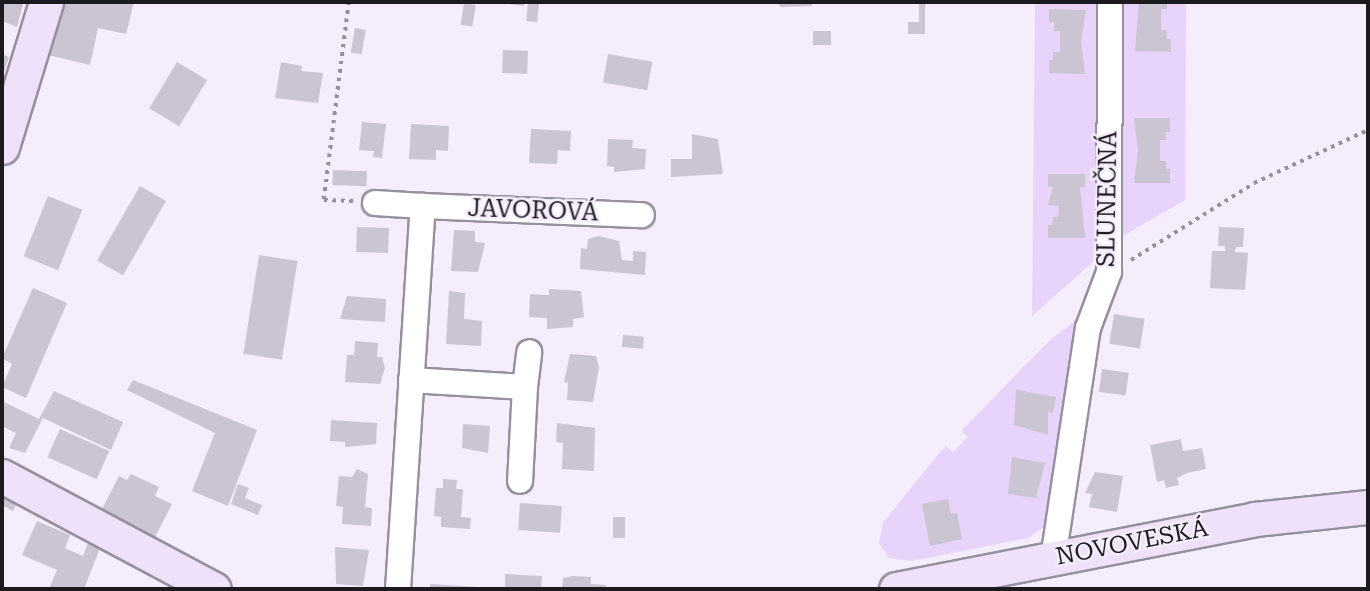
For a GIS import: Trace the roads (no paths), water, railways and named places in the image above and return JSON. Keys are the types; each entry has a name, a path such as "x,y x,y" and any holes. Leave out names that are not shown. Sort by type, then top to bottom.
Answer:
{"street":[{"path":"2,147 46,2"},
{"name":"SLUNEČNÁ","path":"1053,559 1088,328 1109,272 1110,2"},
{"name":"JAVOROVÁ","path":"375,203 642,215"},
{"path":"398,589 423,206"},
{"path":"520,481 529,352"},
{"path":"411,380 525,387"},
{"path":"2,476 214,589"},
{"name":"NOVOVESKÁ","path":"896,589 1255,519 1368,507"}]}
